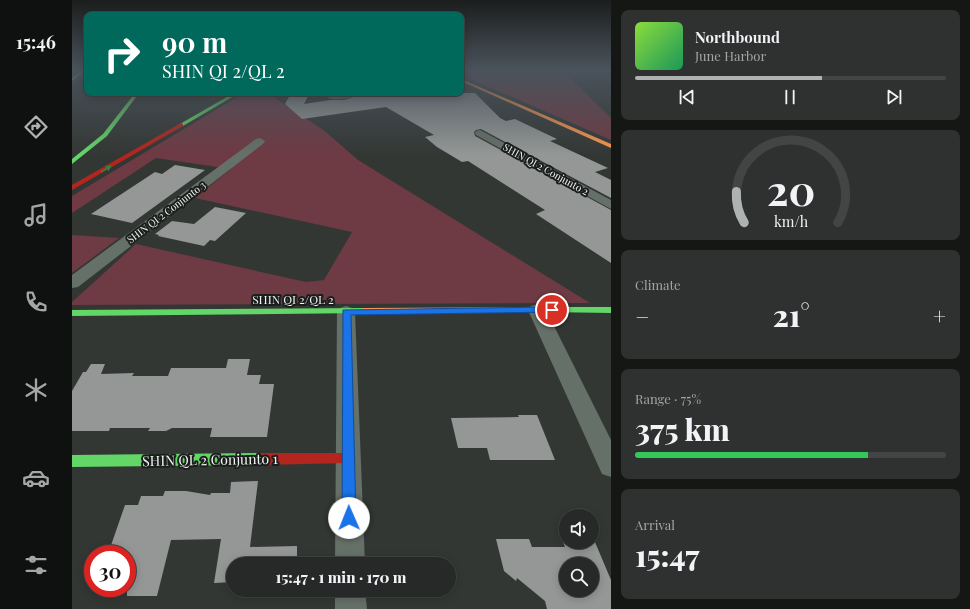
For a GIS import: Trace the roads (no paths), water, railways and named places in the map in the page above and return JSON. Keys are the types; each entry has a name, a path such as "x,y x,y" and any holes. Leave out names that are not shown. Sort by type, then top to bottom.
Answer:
{"main road":[{"path":"72,162 105,135 134,97"},
{"path":"72,188 229,97"},
{"path":"501,97 611,146"},
{"name":"SHIN QI 2/QL 2","path":"72,313 611,310"},
{"name":"SHIN QL 2 Conjunto 1","path":"72,461 348,458"}],"street":[{"name":"SHIN QI 2 Conjunto 2","path":"480,133 611,204"},
{"name":"SHIN QI 2 Conjunto 3","path":"72,282 260,141"},
{"path":"538,310 611,466"},
{"path":"346,312 350,557"},
{"path":"350,597 351,609"}]}
